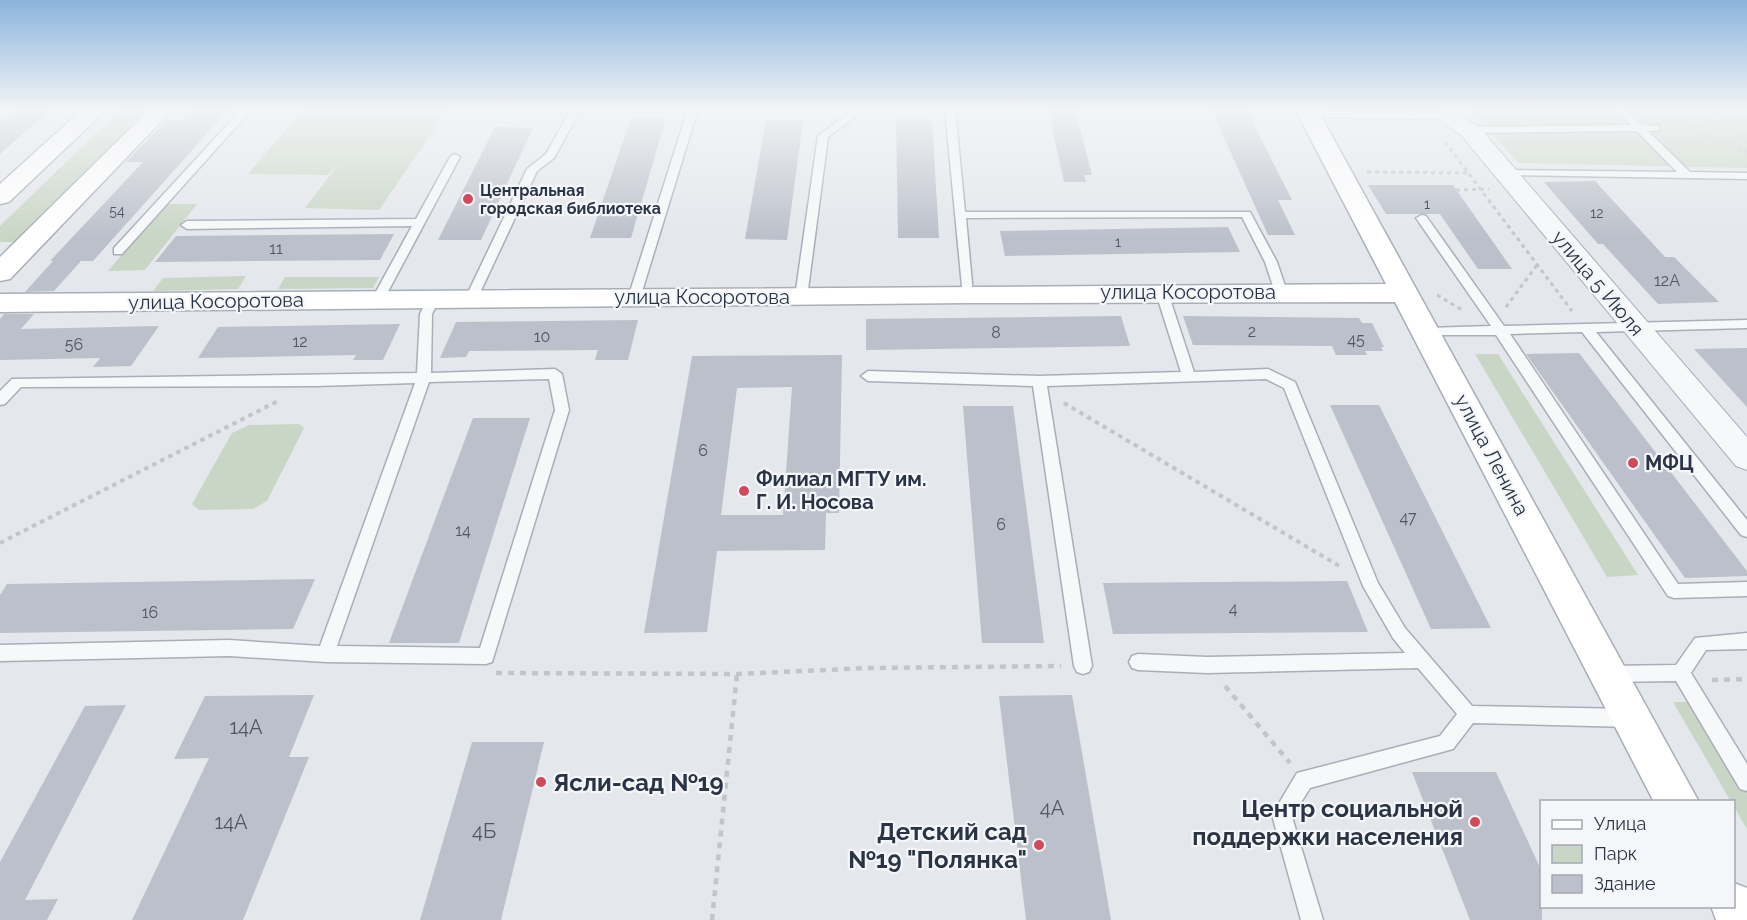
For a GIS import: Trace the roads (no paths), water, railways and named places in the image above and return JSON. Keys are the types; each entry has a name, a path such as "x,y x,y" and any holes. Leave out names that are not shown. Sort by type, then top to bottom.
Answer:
{"street":[{"path":"0,197 49,152"},
{"path":"0,273 120,152"},
{"name":"улица Ленина","path":"1329,152 1676,800"},
{"name":"улица 5 Июля","path":"1489,152 1634,327 1747,458"},
{"name":"улица Косоротова","path":"0,303 967,294 1404,293"}],"lane":[{"path":"118,251 207,152"},
{"path":"471,299 532,169 552,152"},
{"path":"634,298 680,152"},
{"path":"801,297 821,152"},
{"path":"955,152 967,294"},
{"path":"1664,152 1687,175"},
{"path":"378,299 455,157"},
{"path":"1505,171 1747,176"},
{"path":"962,215 1246,214 1271,262 1281,292"},
{"path":"1422,218 1498,326 1674,591 1747,589"},
{"path":"187,225 419,222"},
{"path":"1162,293 1189,376"},
{"path":"326,654 424,377 426,314 434,299"},
{"path":"1426,332 1498,326 1634,327 1747,324"},
{"path":"1582,325 1747,531"},
{"path":"0,400 17,382 316,381 555,375 562,410 486,656 326,654 229,648 0,653"},
{"path":"868,376 1040,385 1189,376 1268,375 1290,385 1371,586 1399,633 1468,714 1631,718"},
{"path":"1040,385 1083,666"},
{"path":"1681,673 1701,643 1747,641"},
{"path":"1138,662 1207,665 1423,660"},
{"path":"1608,674 1681,673"},
{"path":"1681,673 1747,782"},
{"path":"1312,920 1282,815 1304,780 1446,743 1468,714"}],"place":[{"name":"Центральная городская библиотека","path":"468,199"},
{"name":"МФЦ","path":"1633,463"},
{"name":"Филиал МГТУ им. Г. И. Носова","path":"744,491"},
{"name":"Ясли-сад №19","path":"541,782"},
{"name":"Центр социальной поддержки населения","path":"1475,822"},
{"name":"Детский сад №19 \"Полянка\"","path":"1039,845"}]}
